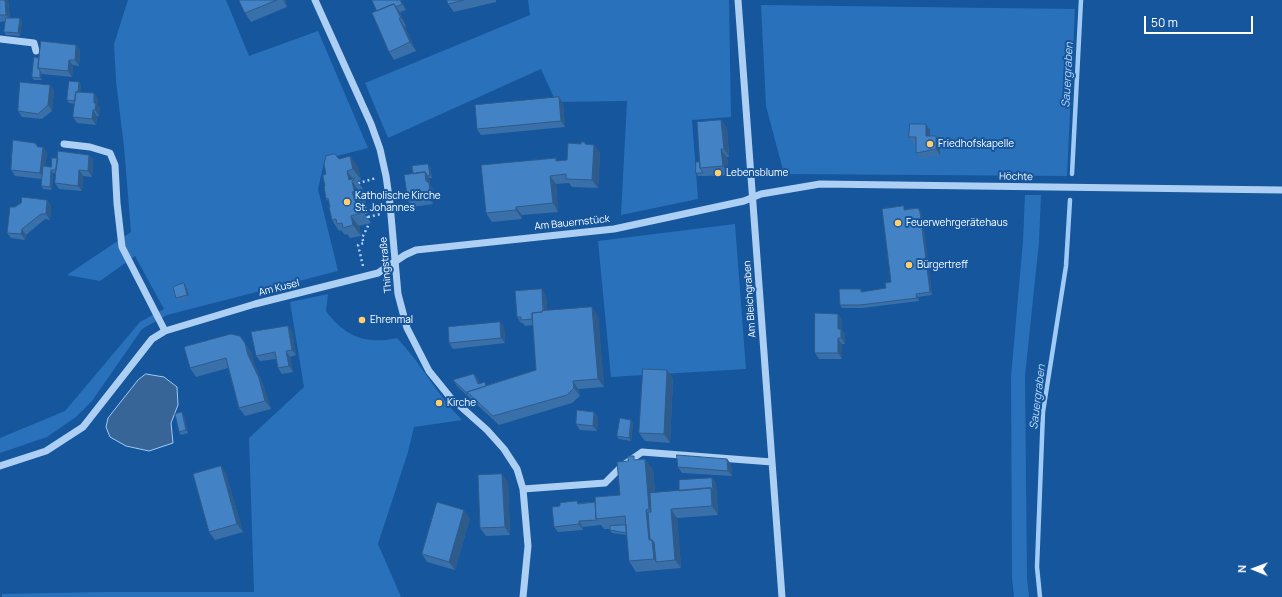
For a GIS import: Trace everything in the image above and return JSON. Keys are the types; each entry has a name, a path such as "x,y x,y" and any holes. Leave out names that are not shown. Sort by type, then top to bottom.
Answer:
{"street":[{"name":"Thingstraße","path":"316,0 371,124 380,149 386,176 394,239 398,294 407,328 429,371 450,397 487,430 504,449 517,469 524,488 528,546 523,597"},
{"name":"Am Bleichgraben","path":"738,0 782,597"},
{"path":"0,39 34,43 36,51"},
{"path":"64,144 90,147 110,153 115,165 117,203 122,247 165,331"},
{"name":"Höchte","path":"752,198 761,194 820,184 1282,190"},
{"name":"Am Bauernstück","path":"395,262 416,250 614,229 752,198"},
{"name":"Am Kusel","path":"0,466 46,451 83,427 152,338 165,331 254,304 365,277 378,273 395,262"},
{"path":"524,488 605,483 622,466 642,452 772,462"}],"path":[{"path":"365,277 358,245 364,243 362,238 369,224 359,183 386,176"}],"shaded area":[{"path":"128,0 226,0 249,56 318,31 368,148 325,159 318,189 338,271 167,315 142,329 92,401 76,417 47,437 0,453 0,438 65,411 140,322 164,309 135,256 100,281 67,275 131,232 124,147 116,81 114,44"},
{"path":"528,0 729,0 731,117 692,120 698,199 621,215 627,101 556,102 541,69 388,138 365,83 530,15"},
{"path":"761,5 1075,9 1067,176 784,174 766,106"},
{"path":"1025,195 1041,195 1039,242 1025,376 1027,578 1029,597 1014,597 1012,578 1011,377 1023,241"},
{"path":"735,224 746,369 611,377 598,241"},
{"path":"328,294 326,311 340,327 366,339 386,340 397,338 462,420 414,427 408,452 378,544 401,597 2,597 2,594 254,592 249,438 304,387 290,302"},
{"path":"146,374 164,377 177,387 178,405 171,423 173,443 149,451 126,446 110,437 106,427 108,418 138,380"}],"building":[{"path":"0,0 5,0 6,15 0,15"},
{"path":"239,0 277,0 245,13"},
{"path":"372,0 400,0 402,4 396,7 394,4 377,11"},
{"path":"447,0 464,0 448,4"},
{"path":"394,4 410,42 389,52 372,13"},
{"path":"6,18 20,18 18,33 4,32"},
{"path":"41,41 76,45 75,60 69,60 68,71 38,68"},
{"path":"34,57 39,58 38,68 40,71 40,78 32,77"},
{"path":"69,81 79,82 75,101 67,100"},
{"path":"20,82 50,85 48,105 38,114 18,111"},
{"path":"76,92 94,93 94,103 96,103 95,110 93,110 92,119 73,117"},
{"path":"559,97 561,121 477,129 475,105"},
{"path":"721,120 724,149 721,149 723,166 700,168 697,122"},
{"name":"Friedhofskapelle","path":"910,124 926,124 926,136 936,136 936,149 916,153 916,137 909,137"},
{"path":"13,140 35,143 38,147 43,147 40,173 11,170"},
{"path":"581,142 594,145 592,180 566,179 566,174 550,176 553,203 516,207 516,210 486,213 481,165 556,158 556,161 567,160 568,143 581,144"},
{"path":"58,151 89,155 88,171 79,170 78,186 55,183"},
{"name":"Katholische Kirche St. Johannes","path":"335,154 339,159 350,156 353,169 347,171 349,180 355,178 352,181 354,190 358,191 352,192 359,211 363,212 351,216 353,225 343,228 342,223 337,224 336,219 332,220 328,198 326,199 323,177 323,175 326,174 324,164 326,156"},
{"path":"52,158 58,158 56,170 51,170 50,187 41,186 43,166 51,167"},
{"path":"696,162 700,162 700,168 703,173 696,173"},
{"path":"428,164 430,175 428,176 425,172 413,174 412,166"},
{"path":"425,172 426,181 429,183 429,198 408,201 404,175"},
{"path":"22,197 47,200 46,214 41,214 22,229 21,234 7,233 10,207 15,207 21,203"},
{"name":"Bürgertreff","path":"904,206 904,210 918,208 920,212 930,292 916,294 917,298 860,305 840,305 839,289 861,289 861,292 886,288 885,283 891,282 882,209"},
{"path":"184,283 187,295 176,298 173,287"},
{"path":"542,289 543,311 532,313 532,319 521,320 521,317 517,317 515,291"},
{"path":"592,307 598,379 573,381 574,388 567,395 493,416 467,392 536,370 532,313"},
{"path":"815,313 838,314 838,329 841,329 841,338 838,338 838,353 815,353"},
{"path":"500,322 501,338 449,343 448,327"},
{"path":"288,326 292,350 286,351 289,366 278,368 275,352 256,356 251,332"},
{"path":"231,334 240,336 245,343 248,355 259,378 265,401 239,408 226,358 190,368 184,347"},
{"path":"643,369 667,370 664,434 639,433"},
{"path":"474,374 478,384 485,382 486,386 467,392 468,394 453,380"},
{"path":"577,410 594,412 593,426 576,424"},
{"path":"182,412 186,430 179,432 175,414"},
{"path":"620,418 631,420 629,438 617,436"},
{"path":"677,455 727,459 728,471 678,467"},
{"path":"628,456 634,456 634,460 645,459 649,509 646,510 649,540 652,540 654,559 629,561 625,516 596,519 595,497 620,495 617,462 628,461"},
{"path":"221,466 237,524 209,532 193,474"},
{"path":"502,474 505,527 480,528 478,475"},
{"path":"712,478 713,491 711,488 679,491 679,480"},
{"path":"711,488 712,506 671,509 675,560 656,562 654,542 650,540 648,512 651,512 650,493"},
{"path":"577,501 578,504 595,502 597,520 579,521 579,524 554,527 552,507 560,506 560,503"},
{"path":"437,502 464,510 449,562 422,554"},
{"path":"626,525 626,533 610,530 610,526"}],"waterway":[{"name":"Sauergraben","path":"1072,174 1081,0"},
{"name":"Sauergraben","path":"1040,597 1037,567 1043,412 1066,266 1070,200"}],"place":[{"name":"Friedhofskapelle","path":"930,144"},
{"name":"Lebensblume","path":"718,173"},
{"name":"Katholische Kirche St. Johannes","path":"347,202"},
{"name":"Feuerwehrgerätehaus","path":"898,223"},
{"name":"Bürgertreff","path":"909,265"},
{"name":"Ehrenmal","path":"362,320"},
{"name":"Kirche","path":"439,403"}]}
